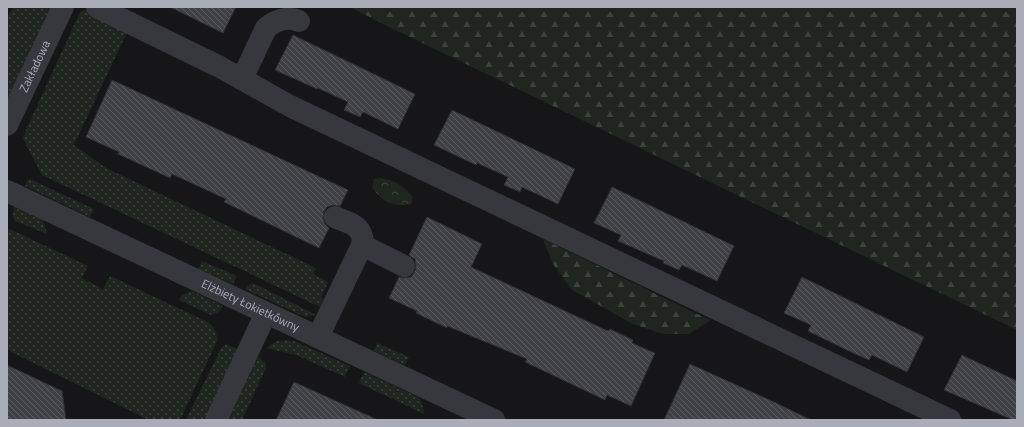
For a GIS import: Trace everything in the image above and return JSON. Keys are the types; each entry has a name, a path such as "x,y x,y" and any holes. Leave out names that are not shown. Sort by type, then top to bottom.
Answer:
{"street":[{"name":"Zakładowa","path":"7,125 63,7"},
{"path":"97,7 220,67 290,106 950,420"},
{"path":"242,79 266,28 271,24 289,18 299,21"},
{"name":"Elżbiety Łokietkówny","path":"7,191 494,420"},
{"path":"318,337 363,243 362,234 358,228 335,217"},
{"path":"362,245 404,266"},
{"path":"216,420 266,313"}],"green space":[{"path":"13,7 52,7 7,99 7,15 9,15"},
{"path":"350,7 1017,7 1017,330 383,24"},
{"path":"85,10 128,30 74,145 106,168 316,268 313,274 328,282 321,298 324,300 320,307 42,175 23,139 80,12"},
{"path":"381,178 395,182 406,190 413,197 411,204 394,204 379,196 372,187 374,179"},
{"path":"30,179 94,209 90,217 25,186 27,180"},
{"path":"14,206 43,219 47,234 15,221 13,215"},
{"path":"7,229 88,266 82,278 103,289 110,276 208,322 212,326 216,333 217,341 180,420 149,420 7,350"},
{"path":"543,239 711,320 689,334 663,334 633,324 572,290 553,264"},
{"path":"202,261 237,276 233,284 198,269"},
{"path":"253,283 316,315 305,317 245,289 248,285"},
{"path":"192,291 223,306 218,313 211,315 179,300 181,296"},
{"path":"277,341 294,341 350,366 345,377 296,355 266,348"},
{"path":"377,343 409,357 405,365 374,351"},
{"path":"226,344 238,349 204,420 186,420 221,348"},
{"path":"258,357 265,362 266,368 242,420 228,420"},
{"path":"364,372 420,398 424,414 359,383"}],"building":[{"path":"170,7 236,7 223,33"},
{"path":"293,35 415,94 398,129 363,112 360,117 344,110 348,102 275,70"},
{"path":"112,80 348,190 340,206 333,205 327,207 324,212 323,219 329,228 319,248 224,202 226,199 172,174 170,178 118,154 119,152 86,137"},
{"path":"452,110 575,169 558,204 522,187 520,192 504,185 508,177 477,163 476,165 434,145"},
{"path":"612,187 734,246 717,281 682,265 679,270 663,263 664,261 618,241 621,235 594,223"},
{"path":"427,217 482,244 471,267 608,331 610,329 633,340 632,343 655,353 631,406 607,395 605,400 525,362 527,359 447,326 447,328 416,313 417,311 389,298 399,277 411,277 415,271 415,259 409,255"},
{"path":"802,277 924,337 907,372 872,355 869,360 853,353 808,331 811,325 784,313"},
{"path":"962,355 1017,381 1017,420 1013,420 944,390"},
{"path":"690,364 774,402 811,420 664,420"},
{"path":"7,365 62,391 66,420 7,420"},
{"path":"294,382 378,420 276,420"}]}
